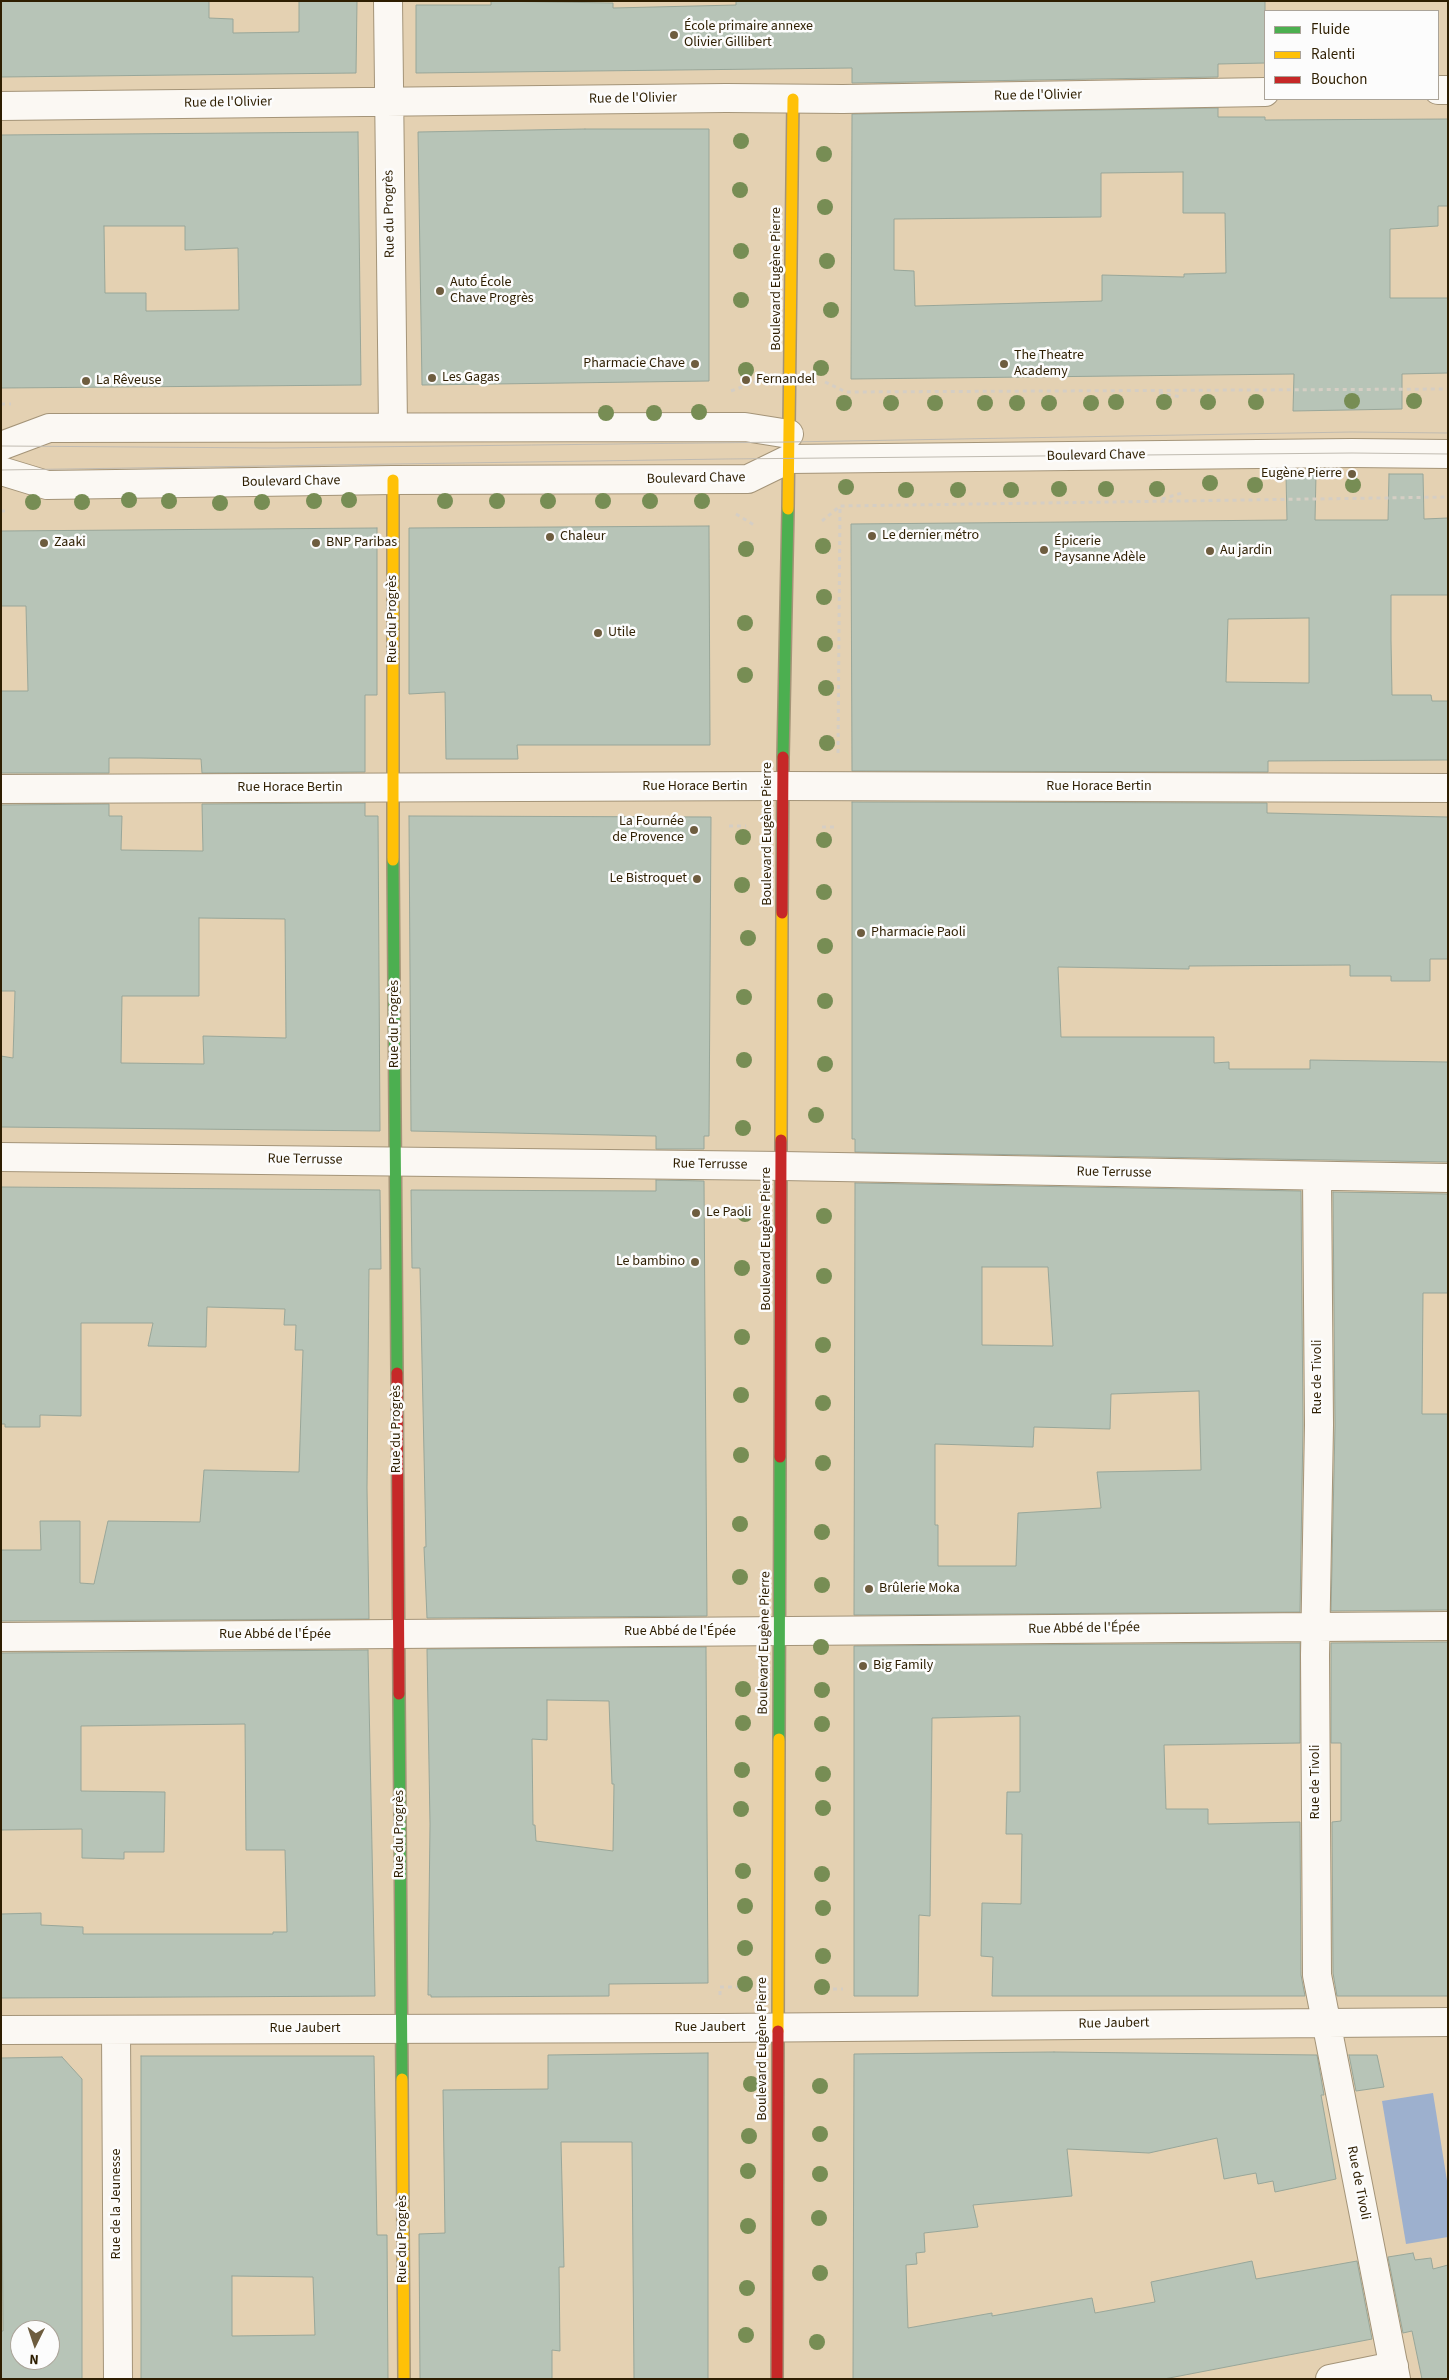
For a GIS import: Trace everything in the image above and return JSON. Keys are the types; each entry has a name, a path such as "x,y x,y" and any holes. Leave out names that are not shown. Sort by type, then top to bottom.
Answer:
{"street":[{"name":"Rue du Progrès","path":"388,1 392,427"},
{"name":"Rue de l'Olivier","path":"1,106 1264,92"},
{"name":"Boulevard Eugène Pierre","path":"778,2379 782,786 789,447 793,98"},
{"name":"Boulevard Chave","path":"1,446 49,428 745,427 789,447 1448,454"},
{"name":"Boulevard Chave","path":"1,471 47,485 392,480 748,479 789,447"},
{"name":"Rue du Progrès","path":"392,480 404,2379"},
{"name":"Rue Horace Bertin","path":"1,789 782,786 1448,788"},
{"name":"Rue Terrusse","path":"1,1157 782,1166 1448,1178"},
{"name":"Rue de Tivoli","path":"1317,1177 1319,1425 1316,1626 1317,1976 1395,2372"},
{"name":"Rue Abbé de l'Épée","path":"1,1637 1448,1626"},
{"name":"Rue Jaubert","path":"1,2030 779,2028 1448,2022"},
{"name":"Rue de la Jeunesse","path":"116,2030 118,2379"},
{"path":"1330,2379 1395,2372"}],"path":[{"path":"819,380 846,392 1448,390"},
{"path":"1150,391 1181,397"},
{"path":"1157,501 1182,493"},
{"path":"819,524 840,506 1448,498"},
{"path":"838,755 840,506"},
{"path":"729,826 746,826"},
{"path":"822,827 836,827"},
{"path":"817,1989 843,1989"}],"water":[{"path":"1433,2093 1448,2187 1448,2237 1406,2244 1382,2101"}],"building":[{"path":"1,1 209,1 209,18 233,19 233,33 299,32 299,1 357,1 356,73 1,77"},
{"path":"491,1 613,3 613,8 736,5 736,1 1265,1 1264,63 1218,64 1218,77 852,83 852,68 416,73 416,5 491,5"},
{"path":"1218,108 1218,117 1265,117 1265,120 1448,119 1448,206 1438,206 1438,226 1390,229 1390,298 1448,298 1448,373 1402,374 1402,409 1293,411 1294,374 851,379 852,114","holes":["1183,172 1183,213 1225,213 1226,273 1184,274 1184,277 1102,275 1102,301 915,306 914,271 894,270 894,219 1101,217 1101,173"]},
{"path":"709,129 709,381 422,385 418,132"},
{"path":"358,132 361,385 1,388 1,135","holes":["104,226 185,226 185,250 238,248 239,310 146,311 146,293 105,293"]},
{"path":"1389,474 1423,474 1424,519 1448,518 1448,595 1391,595 1391,640 1392,695 1431,695 1432,701 1448,701 1448,760 1268,761 1268,772 852,771 851,524 1287,520 1286,475 1316,475 1315,520 1388,520","holes":["1309,618 1309,683 1226,682 1228,619"]},
{"path":"709,526 710,745 517,745 518,759 446,759 445,692 409,694 409,528"},
{"path":"377,528 377,695 365,695 365,772 202,773 201,759 109,758 109,773 1,773 1,691 28,691 26,606 1,606 1,531"},
{"path":"852,802 1267,803 1267,813 1448,817 1448,959 1430,959 1430,981 1391,981 1391,976 1350,976 1350,965 1189,966 1189,969 1058,967 1061,1037 1214,1037 1214,1063 1229,1062 1229,1069 1310,1069 1310,1060 1448,1062 1448,1162 855,1152 855,1139 852,1139"},
{"path":"365,803 365,816 378,816 380,1131 1,1127 1,1056 13,1058 15,991 1,991 1,805 109,804 109,816 122,816 121,850 203,851 202,804","holes":["199,918 285,919 286,1038 203,1036 204,1064 121,1063 122,996 199,996"]},
{"path":"409,816 711,817 709,1136 704,1136 704,1149 656,1149 656,1136 411,1131"},
{"path":"656,1180 704,1181 707,1616 427,1618 424,1547 426,1547 420,1268 412,1268 411,1190 656,1191"},
{"path":"855,1183 1301,1191 1303,1425 1300,1612 854,1615","holes":["982,1267 1048,1267 1053,1346 982,1345","1199,1391 1201,1470 1097,1472 1101,1508 1018,1513 1016,1566 938,1566 938,1525 935,1525 935,1444 1033,1447 1034,1427 1110,1429 1111,1394"]},
{"path":"1,1187 380,1190 381,1269 369,1269 367,1488 369,1619 1,1621 1,1550 41,1550 40,1521 80,1521 80,1583 94,1584 108,1521 200,1522 204,1470 299,1472 303,1350 295,1350 296,1325 284,1325 285,1309 207,1307 206,1347 148,1346 153,1323 81,1323 81,1416 40,1415 40,1427 5,1427 5,1424 1,1424"},
{"path":"1333,1192 1448,1194 1448,1293 1423,1293 1422,1414 1448,1414 1448,1610 1331,1611 1335,1425"},
{"path":"1448,1642 1448,1996 1337,1996 1333,1973 1332,1822 1341,1821 1341,1743 1331,1743 1331,1643"},
{"path":"1300,1643 1300,1743 1164,1745 1166,1809 1208,1809 1208,1824 1300,1822 1301,1975 1305,1996 992,1996 993,1957 981,1956 982,1903 1021,1904 1022,1834 1006,1834 1007,1792 1020,1792 1020,1716 932,1718 930,1916 919,1915 918,1996 854,1996 854,1646"},
{"path":"706,1647 708,1983 609,1984 609,1996 431,1997 431,1995 428,1995 430,1824 427,1649","holes":["547,1700 609,1701 612,1784 614,1784 613,1851 536,1841 535,1825 533,1825 532,1739 547,1740"]},
{"path":"368,1650 375,1996 1,1998 1,1914 41,1913 41,1925 83,1927 83,1934 273,1934 273,1932 287,1932 285,1850 246,1850 245,1724 81,1726 81,1791 165,1792 164,1852 124,1852 124,1859 82,1858 82,1829 1,1830 1,1653"},
{"path":"1054,2052 1317,2055 1324,2095 1321,2095 1336,2179 1275,2192 1273,2181 1258,2184 1256,2173 1224,2179 1217,2138 1149,2153 1067,2149 1072,2196 973,2205 978,2227 924,2233 925,2252 916,2253 917,2264 906,2265 908,2328 992,2313 992,2316 1092,2298 1095,2313 1155,2302 1151,2282 1252,2261 1256,2279 1357,2261 1372,2339 1164,2379 853,2379 854,2054"},
{"path":"708,2053 708,2379 634,2379 632,2142 561,2142 564,2267 559,2267 560,2351 552,2350 552,2379 420,2379 419,2234 445,2233 443,2090 548,2089 548,2055"},
{"path":"1349,2055 1377,2055 1384,2087 1356,2091"},
{"path":"141,2056 374,2056 377,2235 387,2235 388,2379 141,2379","holes":["232,2276 313,2277 315,2335 232,2336"]},
{"path":"62,2057 82,2079 82,2379 1,2379 1,2331 3,2331 1,2058"},
{"path":"1413,2253 1415,2260 1431,2258 1433,2269 1448,2265 1448,2379 1422,2379 1412,2331 1403,2333 1388,2257"}],"tram line":[{"path":"1,446 274,448 789,442 1351,432 1448,433"},
{"path":"1,470 724,459 1352,453 1448,454"}],"traffic: fast":[{"path":"783,757 788,509"},
{"path":"393,860 397,1373"},
{"path":"779,1739 780,1457"},
{"path":"399,1694 402,2079"}],"traffic: slow":[{"path":"788,509 793,99"},
{"path":"393,480 393,860"},
{"path":"781,1140 782,913"},
{"path":"778,2031 779,1739"},
{"path":"402,2079 404,2379"}],"traffic: jam":[{"path":"782,913 783,757"},
{"path":"780,1457 781,1140"},
{"path":"397,1373 399,1694"},
{"path":"777,2379 778,2031"}],"place":[{"name":"École primaire annexe Olivier Gillibert","path":"674,35"},
{"name":"Auto École Chave Progrès","path":"440,291"},
{"name":"Pharmacie Chave","path":"695,364"},
{"name":"The Theatre Academy","path":"1004,364"},
{"name":"Les Gagas","path":"432,378"},
{"name":"Fernandel","path":"746,380"},
{"name":"La Rêveuse","path":"86,381"},
{"name":"Eugène Pierre","path":"1352,474"},
{"name":"Le dernier métro","path":"872,536"},
{"name":"Chaleur","path":"550,537"},
{"name":"Zaaki","path":"44,543"},
{"name":"BNP Paribas","path":"316,543"},
{"name":"Épicerie Paysanne Adèle","path":"1044,550"},
{"name":"Au jardin","path":"1210,551"},
{"name":"Utile","path":"598,633"},
{"name":"La Fournée de Provence","path":"694,830"},
{"name":"Le Bistroquet","path":"697,879"},
{"name":"Pharmacie Paoli","path":"861,933"},
{"name":"Le Paoli","path":"696,1213"},
{"name":"Le bambino","path":"695,1262"},
{"name":"Brûlerie Moka","path":"869,1589"},
{"name":"Big Family","path":"863,1666"}]}
